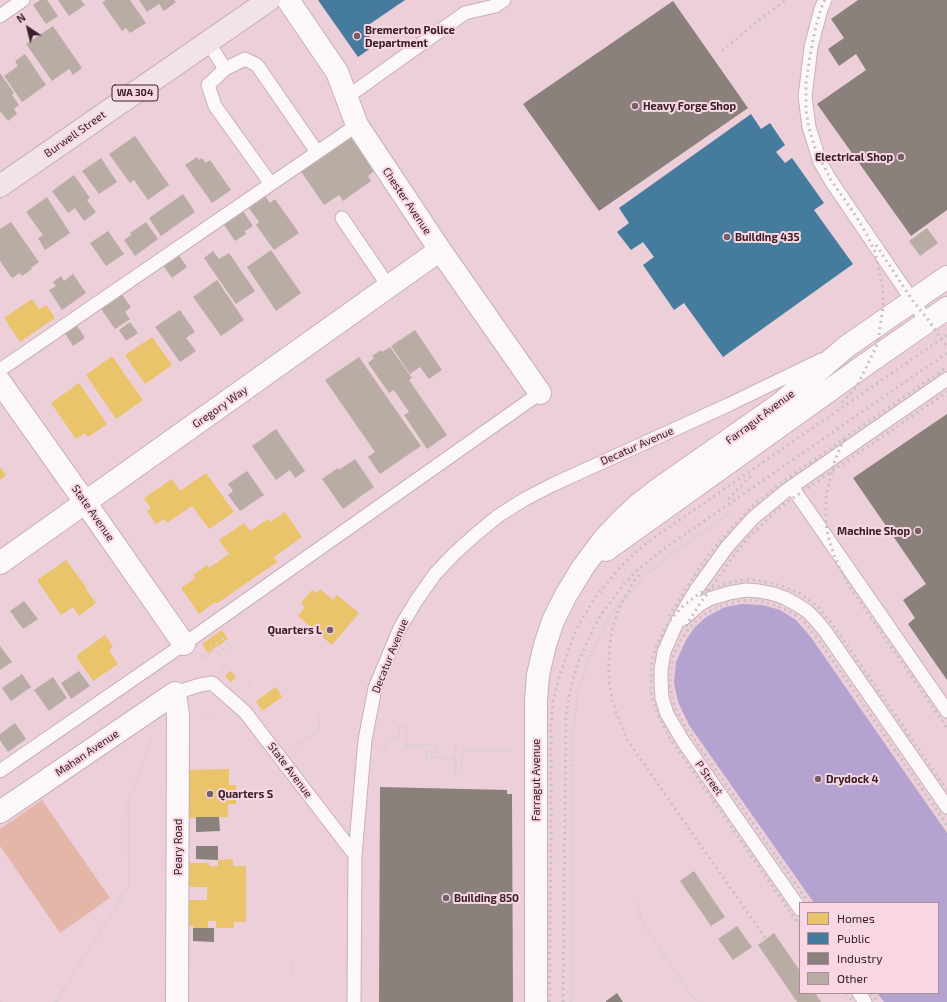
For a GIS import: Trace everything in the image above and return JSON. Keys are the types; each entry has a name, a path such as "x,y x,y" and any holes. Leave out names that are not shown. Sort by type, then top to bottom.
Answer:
{"highway":[{"name":"Burwell Street","path":"0,186 269,0"}],"street":[{"name":"Chester Avenue","path":"288,0 337,72 357,125 440,250 540,393"},
{"name":"Gregory Way","path":"0,563 440,250"},
{"name":"Farragut Avenue","path":"536,1002 536,701 538,675 545,645 553,620 566,595 582,567 604,539 638,505 780,404 846,347 947,277"},
{"name":"Farragut Avenue","path":"582,567 947,308"},
{"name":"State Avenue","path":"0,382 86,502 184,644"},
{"name":"Mahan Avenue","path":"0,812 174,693"},
{"name":"Peary Road","path":"174,693 178,715 177,1002"}],"lane":[{"path":"0,16 23,0"},
{"path":"347,97 464,13 495,6 504,0"},
{"path":"824,0 820,9 811,47 806,96 809,127 820,162 831,181 927,322"},
{"path":"208,42 225,69"},
{"path":"271,184 215,106 208,85 225,69 245,59 257,65 317,152"},
{"path":"0,370 357,125"},
{"path":"342,218 389,287"},
{"name":"Decatur Avenue","path":"354,1002 355,855 364,749 375,688 400,628 416,600 435,574 475,535 498,516 525,499 552,485 728,405 846,347"},
{"path":"671,635 693,595 727,547 753,518 792,487 947,379"},
{"path":"0,771 184,644 540,393"},
{"path":"792,487 947,711"},
{"path":"671,635 690,612 699,605 709,599 729,592 746,590 766,592 796,604 807,612 825,631 947,807"},
{"name":"P Street","path":"671,635 664,652 661,670 662,698 667,714 799,908"},
{"name":"State Avenue","path":"174,693 212,683 245,712 355,855"}],"path":[{"path":"571,1002 573,730 578,692 590,657 606,622 644,577 668,557 737,509"},
{"path":"248,681 254,688"},
{"path":"206,712 210,718"},
{"path":"296,746 318,732 318,714"},
{"path":"386,745 387,739 399,738 400,727 406,727 406,746 438,746 438,752 426,752 426,758 455,758"},
{"path":"56,1002 128,886 128,803 145,758 152,732"},
{"path":"456,746 455,774 462,774 461,756 464,751 513,750"},
{"path":"636,903 641,919 696,1002"},
{"path":"292,965 292,971"}],"shaded area":[{"name":"Drydock 4","path":"742,604 763,605 780,610 796,620 810,636 947,833 947,1002 884,1002 878,994 939,994 939,902 813,902 689,725 678,702 674,683 676,662 686,640 694,628 706,617 725,607"},
{"path":"42,800 110,898 60,933 0,846 0,829"}],"building: Homes":[{"path":"32,299 39,309 46,305 55,318 20,342 4,318"},
{"path":"152,337 172,365 145,384 125,355"},
{"path":"112,356 143,400 116,419 86,375"},
{"path":"79,383 107,424 88,437 85,433 76,439 51,403"},
{"path":"0,467 6,475 0,480"},
{"path":"206,473 234,512 209,529 192,506 167,523 164,519 156,524 147,511 151,508 144,498 172,479 180,491"},
{"path":"285,512 302,537 274,557 277,562 199,614 181,588 195,578 193,575 207,565 209,568 229,554 219,540 244,523 250,531 268,519 270,522"},
{"path":"66,560 96,603 79,616 73,607 61,615 37,580"},
{"name":"Quarters L","path":"320,589 333,600 337,595 359,613 332,645 298,616 305,607 301,603 312,590 316,593"},
{"path":"222,630 228,639 208,653 202,644"},
{"path":"105,635 113,647 109,650 118,664 93,681 76,656"},
{"path":"230,671 236,677 231,682 225,676"},
{"path":"276,687 282,697 262,711 256,701"},
{"name":"Quarters S","path":"229,769 229,785 236,785 236,804 228,804 228,817 185,818 184,770"},
{"path":"233,859 233,866 246,866 246,922 234,922 234,928 216,928 216,921 208,921 208,928 193,928 194,926 187,926 188,900 207,900 207,887 189,887 189,863 209,863 209,866 218,866 218,860"}],"building: Public":[{"name":"Bremerton Police Department","path":"318,0 405,0 364,28 375,45 358,57"},
{"name":"Building 435","path":"751,114 761,129 770,123 785,145 776,152 785,163 792,158 824,203 814,210 853,264 723,357 684,303 674,310 643,265 654,257 643,242 631,250 617,232 629,223 619,208"}],"building: Industry":[{"name":"Electrical Shop","path":"858,0 947,0 947,210 911,236 817,104 866,70 856,54 839,66 828,49 844,38 831,19"},
{"name":"Heavy Forge Shop","path":"673,1 748,108 599,211 523,104"},
{"name":"Machine Shop","path":"947,414 947,680 908,624 915,618 903,600 926,584 853,478"},
{"name":"Building 850","path":"380,787 507,790 507,794 512,794 513,1002 379,1002"},
{"path":"196,817 219,817 220,831 196,832"},
{"path":"196,846 218,846 218,860 196,859"},
{"path":"193,928 214,928 214,942 193,941"},
{"path":"617,993 623,1002 606,1002 606,1001"}],"building: Other":[{"path":"40,0 47,0 58,16 46,24 33,5"},
{"path":"58,0 81,0 85,5 69,16"},
{"path":"106,0 130,0 146,23 130,33 126,28 122,31 102,2"},
{"path":"139,0 174,0 176,2 164,11 159,4 147,12"},
{"path":"53,26 82,68 73,75 69,69 52,81 26,44"},
{"path":"25,54 46,85 22,102 4,76 18,66 15,61"},
{"path":"0,73 14,93 12,95 19,105 14,109 17,114 8,121 1,112 0,113"},
{"path":"352,133 377,169 368,176 371,181 343,201 339,195 324,205 300,170 315,160 316,162 327,155 325,152 332,148 333,150 345,142 343,140"},
{"path":"135,136 169,185 148,200 134,180 130,183 109,154"},
{"path":"197,157 199,160 202,158 206,163 210,160 231,190 212,203 185,165"},
{"path":"101,158 117,182 99,194 82,171"},
{"path":"74,175 90,198 87,200 96,212 84,221 75,208 68,213 52,191"},
{"path":"262,191 270,203 275,199 299,233 274,250 256,225 259,222 245,203"},
{"path":"183,194 195,212 161,236 149,218"},
{"path":"47,197 70,233 45,250 38,238 43,235 26,212"},
{"path":"241,208 253,226 245,231 246,234 235,241 223,223"},
{"path":"11,222 39,262 22,276 20,273 12,278 0,261 0,229"},
{"path":"146,222 158,239 135,256 124,240 131,235 130,233"},
{"path":"927,228 938,243 920,256 909,241"},
{"path":"108,231 124,254 106,266 90,243"},
{"path":"271,250 301,293 276,311 247,267"},
{"path":"213,251 219,259 229,253 255,291 236,304 204,258"},
{"path":"177,253 187,267 172,278 162,264"},
{"path":"73,274 86,293 62,310 49,290 56,286 53,282 61,276 64,281"},
{"path":"217,280 244,320 221,336 193,297"},
{"path":"120,292 131,307 125,312 130,319 115,329 99,306"},
{"path":"180,310 195,332 186,338 196,351 180,362 155,327"},
{"path":"130,322 138,333 126,341 119,330"},
{"path":"76,324 85,338 73,346 64,332"},
{"path":"415,330 442,370 429,379 420,367 410,374 391,346"},
{"path":"390,347 412,378 409,380 447,435 427,449 404,415 409,412 394,390 389,393 368,363 374,358 372,356 381,350 382,352"},
{"path":"359,357 421,446 380,474 368,457 375,452 325,380"},
{"path":"276,429 305,471 295,478 290,470 276,480 252,446"},
{"path":"355,459 374,487 343,509 322,479"},
{"path":"247,471 264,495 240,511 228,495 233,491 228,484"},
{"path":"24,601 38,619 23,629 10,611"},
{"path":"0,646 12,662 0,670"},
{"path":"79,671 90,686 71,699 61,683"},
{"path":"22,674 31,687 11,701 2,688"},
{"path":"53,677 67,698 49,711 34,690"},
{"path":"15,723 26,739 8,752 0,740 0,734"},
{"path":"694,871 725,917 711,926 680,881"},
{"path":"737,926 752,947 733,960 718,939"},
{"path":"774,933 799,970 799,994 816,994 821,1002 797,1002 758,945"}],"railway":[{"path":"722,51 760,19 786,0"},
{"path":"825,0 816,26 806,83 806,110 809,128 816,151 831,180 856,216 875,252 883,290 883,307 876,347 857,386 842,403"},
{"path":"876,245 913,301 947,347"},
{"path":"549,1002 551,726 553,702 560,674 574,635 583,617 595,598 621,566 652,539 947,335"},
{"path":"563,1002 566,715 572,682 578,663 602,613 636,571 661,551 947,353"},
{"path":"669,616 711,552 734,525 754,505 785,480 947,367"},
{"path":"686,626 699,605 746,540 783,505 947,392"},
{"path":"844,439 834,463 826,496 826,524 835,558 849,586 947,728"},
{"path":"728,499 752,475"},
{"path":"639,575 619,608 612,630 609,655 609,681 617,715 628,741 766,939"},
{"path":"799,925 669,737 657,712 652,698 652,661 656,647 664,630 671,619 683,606 700,593 711,588 744,580 756,580 779,585 799,593 818,607 833,625 947,790"},
{"path":"808,902 685,726 676,710 670,684 674,654 688,630 705,614 727,604 753,600 777,606 797,616 805,623 819,641 947,825"},
{"path":"848,994 853,1002"},
{"path":"872,994 878,1002"}],"place":[{"name":"Bremerton Police Department","path":"357,36"},
{"name":"Heavy Forge Shop","path":"635,106"},
{"name":"Electrical Shop","path":"901,157"},
{"name":"Building 435","path":"727,237"},
{"name":"Machine Shop","path":"918,531"},
{"name":"Quarters L","path":"330,630"},
{"name":"Drydock 4","path":"818,779"},
{"name":"Quarters S","path":"210,794"},
{"name":"Building 850","path":"446,898"}]}
